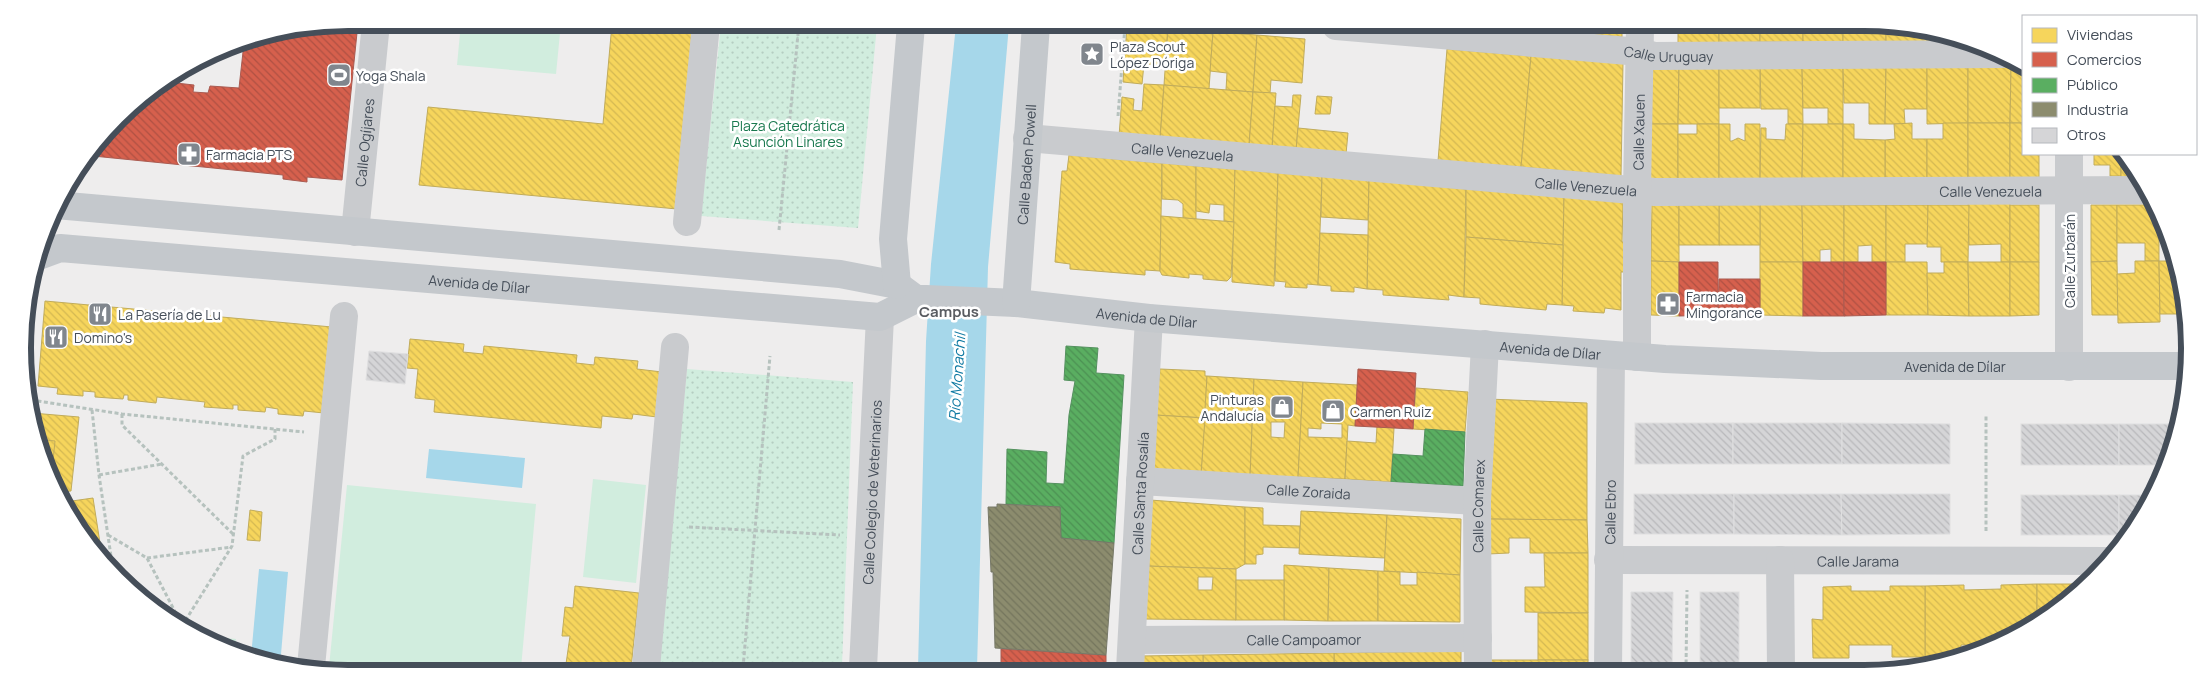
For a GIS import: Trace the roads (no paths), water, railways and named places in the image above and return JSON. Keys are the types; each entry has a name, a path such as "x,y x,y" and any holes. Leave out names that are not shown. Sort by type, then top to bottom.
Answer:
{"main road":[{"path":"880,317 913,294 893,240 910,31"},
{"name":"Calle Baden Powell","path":"1007,303 1027,138 1036,31"},
{"name":"Avenida de Dílar","path":"65,206 840,274 913,294 1149,318 1624,356 1821,366 2180,366"},
{"name":"Avenida de Dílar","path":"46,253 60,248 880,317"}],"street":[{"name":"Calle Ogíjares","path":"355,232 375,31"},
{"path":"687,222 705,31"},
{"name":"Calle Uruguay","path":"1445,31 1640,40 1654,56 1983,54"},
{"name":"Calle Xauen","path":"1624,356 1637,191 1640,40"},
{"name":"Calle Venezuela","path":"1027,138 1637,191 2138,190"},
{"name":"Calle Zurbarán","path":"2069,155 2069,367"},
{"path":"311,662 344,316"},
{"name":"Calle Colegio de Veterinarios","path":"863,665 880,317"},
{"name":"Calle Santa Rosalía","path":"1130,665 1149,318"},
{"name":"Calle Comarex","path":"1478,665 1477,501 1485,344"},
{"path":"646,665 675,347"},
{"name":"Calle Ebro","path":"1608,665 1608,560 1624,356"},
{"name":"Calle Zoraida","path":"1140,481 1477,501"},
{"name":"Calle Jarama","path":"1608,560 2098,561"},
{"path":"1780,560 1781,665"},
{"name":"Calle Campoamor","path":"1132,640 1478,638"}],"water":[{"name":"Río Monachil","path":"955,31 1008,31 988,267 977,665 918,665 926,341 931,264"},
{"path":"429,449 525,458 522,488 426,478"},
{"path":"259,569 288,572 281,658 252,650"}],"place":[{"name":"Plaza Scout López Dóriga","path":"1092,54"},
{"name":"Yoga Shala","path":"339,75"},
{"name":"Farmacia PTS","path":"189,154"},
{"name":"Farmacia Mingorance","path":"1668,304"},
{"name":"La Pasería de Lu","path":"100,314"},
{"name":"Domino's","path":"56,337"},
{"name":"Pinturas Andalucía","path":"1282,407"},
{"name":"Carmen Ruiz","path":"1333,411"}],"district":[{"name":"Campus","path":"949,311"}],"park label":[{"name":"Plaza Catedrática Asunción Linares","path":"788,134"}]}
